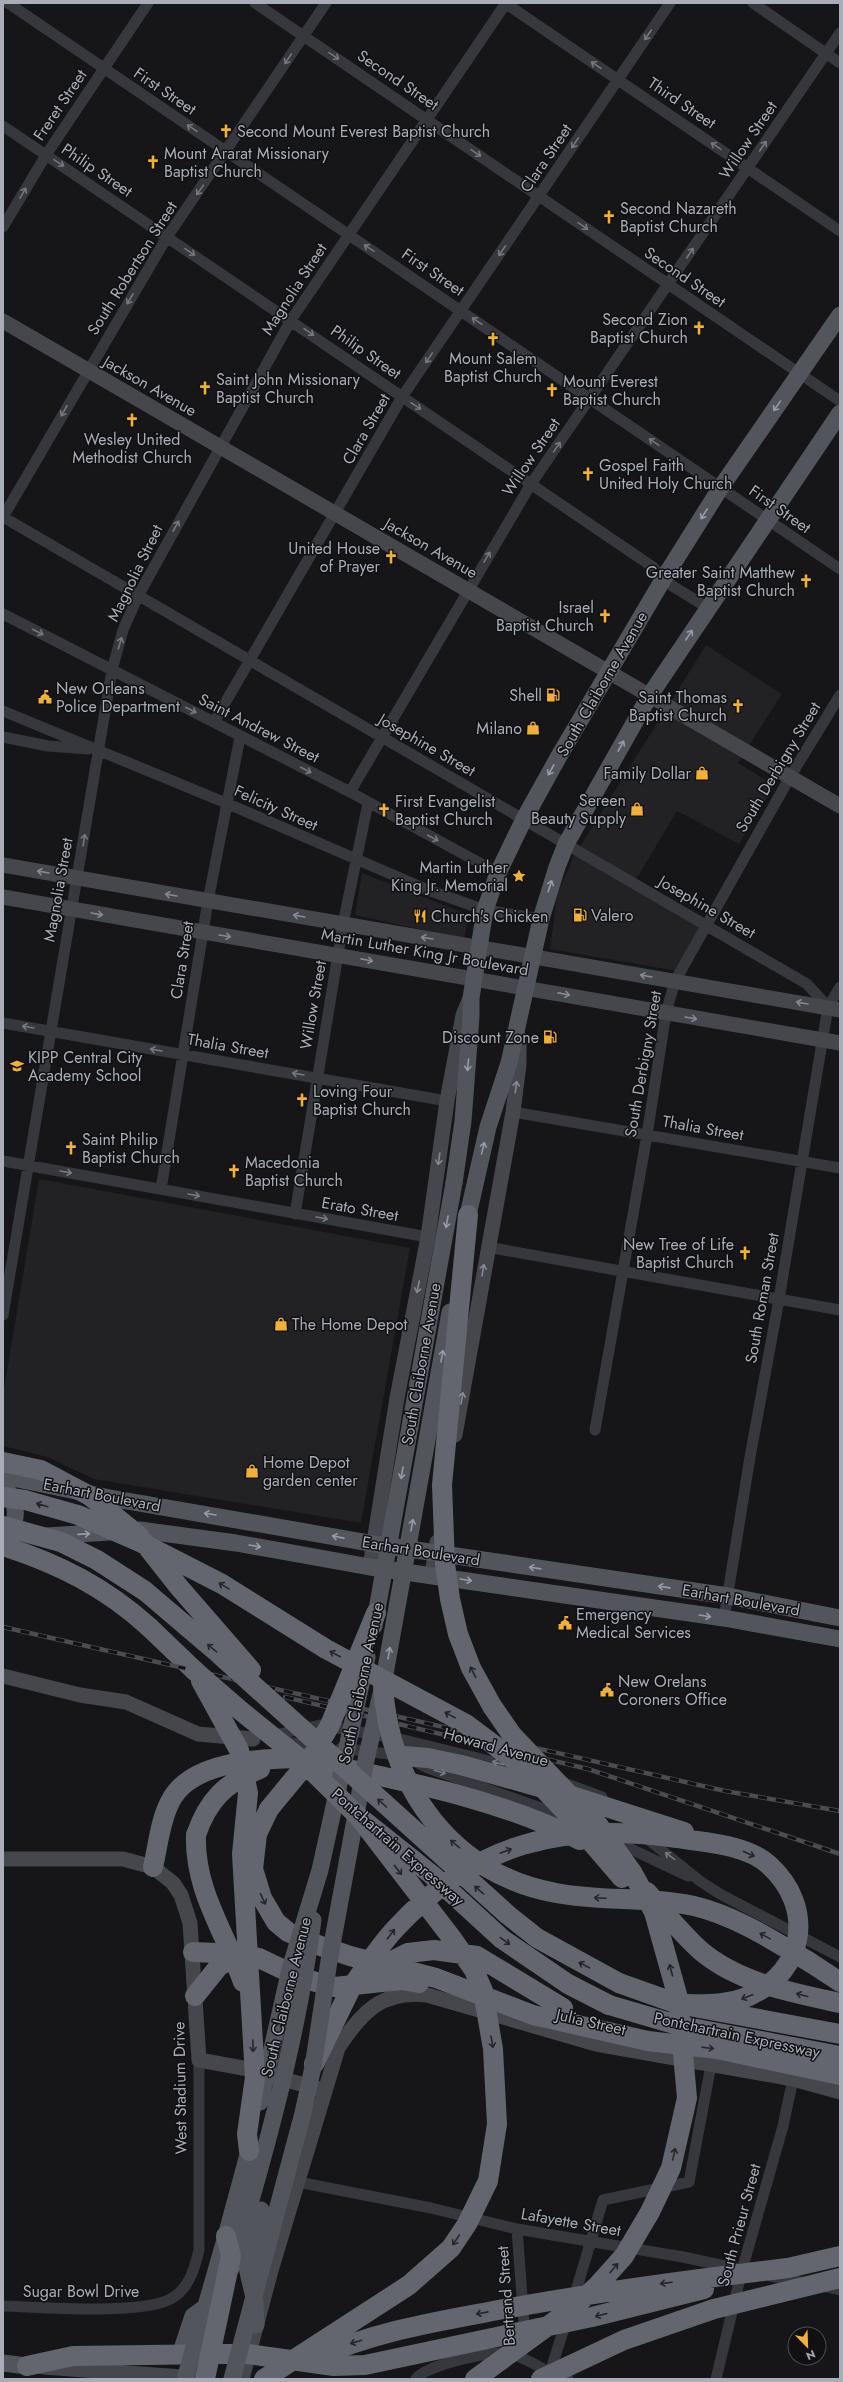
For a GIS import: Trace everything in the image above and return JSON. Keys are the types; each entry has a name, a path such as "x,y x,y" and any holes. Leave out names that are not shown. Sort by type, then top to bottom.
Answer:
{"highway":[{"path":"468,1215 442,1485 445,1564 450,1599 458,1634 471,1668 492,1706 512,1735 599,1826 632,1872 654,1912 678,1998 687,2098 671,2168 650,2212 624,2256 598,2285 574,2307 475,2379"},
{"path":"3,1462 41,1470 90,1496 138,1535 178,1587 231,1645 283,1711"},
{"path":"3,1497 25,1500 78,1515 140,1542 222,1584 326,1649 466,1724 522,1766 561,1807 624,1880 664,1946"},
{"name":"Pontchartrain Expressway","path":"4,1541 61,1542 119,1574 145,1591 283,1711 473,1885 537,1938 618,1983 678,2004 840,2034"},
{"name":"Pontchartrain Expressway","path":"4,1541 92,1583 131,1611 195,1671 241,1711 298,1757 358,1816 432,1875 502,1939 568,1984 609,2004 681,2026 840,2056"},
{"path":"376,1614 330,1725 311,1758 269,1809 257,1834 253,1869 262,1898 276,1922 288,1932 312,1943 350,1956 436,1978 533,2015 648,2042 717,2050 840,2075"},
{"path":"195,1671 239,1750 248,1793 244,1826 242,1875 252,2014 254,2077 246,2134 249,2151"},
{"path":"383,1685 384,1700 395,1749 408,1783 431,1819 451,1841 470,1856 521,1884 556,1893 668,1902 715,1913 764,1934 840,1982"},
{"path":"404,1756 428,1758 462,1765 668,1825 712,1843"},
{"path":"252,2014 239,1970 199,1879 195,1857 196,1836 201,1820 213,1800 230,1784 270,1765 295,1758"},
{"path":"153,1867 169,1802 176,1790 188,1781 214,1768 240,1762 295,1758 469,1797 557,1828 602,1850 633,1877 702,1951 723,1966 745,1977 804,1996 840,2003"},
{"path":"264,2379 409,2285 451,2248 466,2224 488,2181 498,2124 494,2049 483,1991 474,1970 451,1937 358,1816"},
{"path":"313,2068 351,1988 394,1929 417,1906 445,1882 478,1862 509,1849 550,1838 582,1833 666,1837 712,1843 743,1851 768,1865 782,1880 795,1904 799,1919 798,1939 794,1952 785,1968 762,1990 732,2002 678,2004"},
{"path":"351,1988 378,1968 408,1953 434,1950 477,1956 563,2008 648,2042"},
{"path":"193,1952 240,1954 259,1958 302,1978 335,1986 401,1980 433,1985 472,1997 503,2003"},
{"path":"195,1996 219,1966 240,1954"},
{"path":"206,2379 231,2256 226,2236"},
{"path":"27,2366 73,2356 180,2354 248,2354 334,2366 365,2366 592,2318 840,2256"},
{"path":"278,2379 294,2368 343,2345 400,2329 560,2298 788,2268"},
{"path":"545,2375 624,2340 714,2309 840,2278"}],"main road":[{"name":"South Claiborne Avenue","path":"178,2378 226,2236 249,2151 290,1969 320,1870 376,1614 454,1183 463,1121 471,998 485,910 498,873 524,819 664,578 721,487 840,315"},
{"name":"South Claiborne Avenue","path":"232,2379 303,2113 313,2068 329,1961 366,1760 383,1685 473,1185 488,1127 509,1063 532,955 556,867 566,844 650,695 766,520 840,413"},
{"name":"Earhart Boulevard","path":"3,1476 110,1498 375,1544 728,1596 840,1618"},
{"path":"3,1485 15,1502 17,1511 4,1541"},
{"name":"Earhart Boulevard","path":"4,1541 140,1530 236,1543 370,1567 432,1574 724,1618 840,1639"},
{"path":"256,2325 255,2302 248,2272 255,2209 265,2154 305,1984 320,1870"},
{"path":"180,2354 193,2316 204,2306 218,2300 224,2291 255,2209 308,2020 329,1961"},
{"path":"3,2364 27,2366"}],"street":[{"name":"First Street","path":"8,3 840,569"},
{"name":"Freret Street","path":"3,227 46,155 148,3"},
{"name":"Second Street","path":"255,3 539,196 668,286 840,401"},
{"name":"South Robertson Street","path":"3,517 88,370 168,237 326,3"},
{"name":"Third Street","path":"506,3 840,231"},
{"name":"Magnolia Street","path":"3,1315 112,670 123,630 138,596 291,320 506,3"},
{"name":"Clara Street","path":"214,722 402,397 462,311 670,3"},
{"path":"753,3 840,63"},
{"name":"Willow Street","path":"350,792 531,484 840,33"},
{"name":"Philip Street","path":"3,126 653,567 664,578 708,608"},
{"name":"Jackson Avenue","path":"3,321 840,806"},
{"name":"Josephine Street","path":"3,517 807,984 834,1008"},
{"name":"Saint Andrew Street","path":"3,614 214,722 240,737 350,792 498,873"},
{"name":"South Derbigny Street","path":"595,1430 647,1135 666,1013 675,981 705,924 790,777 840,695"},
{"name":"Felicity Street","path":"3,711 226,803 355,860 428,890 485,910 541,919"},
{"path":"3,737 48,746 98,750"},
{"name":"Clara Street","path":"161,1189 208,901 240,737"},
{"name":"Willow Street","path":"294,1214 342,924 368,803"},
{"name":"Martin Luther King Jr Boulevard","path":"3,865 834,1008"},
{"name":"Martin Luther King Jr Boulevard","path":"3,897 203,933 337,954 474,980 840,1043"},
{"name":"South Roman Street","path":"724,1618 749,1460 779,1299 824,1040 840,987"},
{"name":"South Claiborne Avenue","path":"370,1567 375,1544 397,1398 428,1237 447,1101 463,1015 471,998"},
{"name":"Thalia Street","path":"3,1023 447,1101"},
{"name":"South Claiborne Avenue","path":"432,1574 487,1247 512,1112 519,1065 518,1025"},
{"name":"Thalia Street","path":"512,1112 840,1168"},
{"name":"Erato Street","path":"3,1161 428,1237"},
{"path":"487,1247 840,1310"},
{"path":"3,1676 80,1695 126,1702 198,1734 404,1756"},
{"name":"Howard Avenue","path":"254,1739 320,1725 400,1739 451,1750 586,1790 601,1797 626,1823 700,1881"},
{"name":"Howard Avenue","path":"404,1756 428,1768 571,1819 653,1861 700,1881 840,1957"},
{"path":"3,1858 124,1860 153,1867"},
{"name":"West Stadium Drive","path":"153,1867 173,1883 181,1895 187,1910 193,1952 199,2060 199,2250 196,2265 181,2292 158,2305"},
{"name":"Julia Street","path":"325,2091 338,2048 356,2021 373,2007 407,1993 427,1995 596,2044 793,2079 840,2092"},
{"path":"199,2060 243,2068 325,2091 256,2325 242,2379"},
{"path":"545,2375 603,2200 689,2182 711,2065"},
{"name":"South Prieur Street","path":"716,2379 742,2270 783,2126 793,2079"},
{"name":"Lafayette Street","path":"298,2182 431,2208 517,2229 683,2257 840,2290"},
{"name":"Bertrand Street","path":"517,2229 527,2361"},
{"name":"Sugar Bowl Drive","path":"3,2306 140,2308 158,2305"},
{"path":"416,2379 420,2373 431,2368 494,2353 511,2354 527,2361 545,2375 568,2379"},
{"path":"178,2378 180,2354"},
{"path":"27,2366 206,2379"}],"shaded area":[{"path":"706,645 782,694 738,763 774,785 739,844 677,811 631,888 699,927 677,971 550,949 557,895 574,856"},
{"path":"362,873 469,915 464,939 355,915"},
{"path":"39,1179 410,1248 361,1523 94,1479 47,1457 3,1446 3,1395"}],"railway":[{"path":"3,1627 725,1791 840,1811"},
{"path":"285,1697 588,1769 840,1854"}],"place":[{"name":"Second Mount Everest Baptist Church","path":"226,131"},
{"name":"Mount Ararat Missionary Baptist Church","path":"153,162"},
{"name":"Second Nazareth Baptist Church","path":"609,217"},
{"name":"Second Zion Baptist Church","path":"699,328"},
{"name":"Mount Salem Baptist Church","path":"493,339"},
{"name":"Saint John Missionary Baptist Church","path":"205,388"},
{"name":"Mount Everest Baptist Church","path":"552,390"},
{"name":"Wesley United Methodist Church","path":"132,420"},
{"name":"Gospel Faith United Holy Church","path":"588,474"},
{"name":"United House of Prayer","path":"391,557"},
{"name":"Greater Saint Matthew Baptist Church","path":"806,581"},
{"name":"Israel Baptist Church","path":"605,616"},
{"name":"Shell","path":"553,695"},
{"name":"New Orleans Police Department","path":"45,697"},
{"name":"Saint Thomas Baptist Church","path":"738,706"},
{"name":"Milano","path":"533,728"},
{"name":"Family Dollar","path":"702,773"},
{"name":"Sereen Beauty Supply","path":"637,809"},
{"name":"First Evangelist Baptist Church","path":"384,810"},
{"name":"Martin Luther King Jr. Memorial","path":"519,876"},
{"name":"Valero","path":"580,915"},
{"name":"Church's Chicken","path":"420,916"},
{"name":"Discount Zone","path":"550,1037"},
{"name":"KIPP Central City Academy School","path":"17,1066"},
{"name":"Loving Four Baptist Church","path":"302,1100"},
{"name":"Saint Philip Baptist Church","path":"71,1148"},
{"name":"Macedonia Baptist Church","path":"234,1171"},
{"name":"New Tree of Life Baptist Church","path":"745,1253"},
{"name":"The Home Depot","path":"281,1324"},
{"name":"Home Depot garden center","path":"252,1471"},
{"name":"Emergency Medical Services","path":"565,1623"},
{"name":"New Orelans Coroners Office","path":"607,1690"}]}
